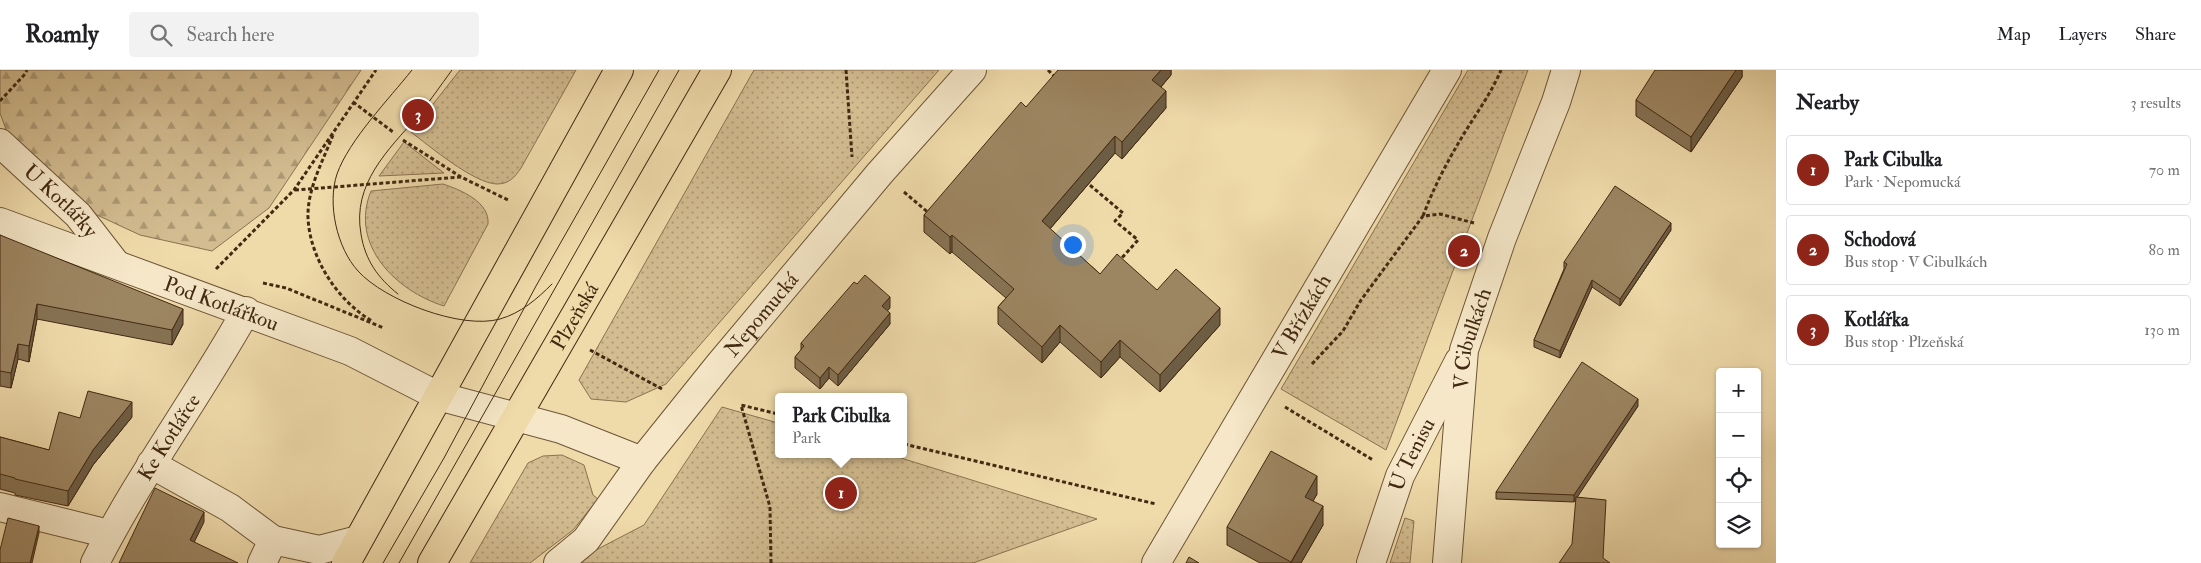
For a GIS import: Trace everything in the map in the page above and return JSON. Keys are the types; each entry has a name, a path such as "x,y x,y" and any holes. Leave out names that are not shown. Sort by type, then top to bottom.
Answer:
{"main road":[{"path":"352,552 619,70"},
{"name":"Plzeňská","path":"432,563 717,70"}],"street":[{"name":"Nepomucká","path":"558,563 586,540 642,461 719,365 880,173 972,70"},
{"name":"V Břízkách","path":"1156,563 1447,70"},
{"name":"V Cibulkách","path":"1447,563 1464,350 1502,238 1556,102 1566,70"},
{"name":"U Kotlářky","path":"0,143 78,215 116,264"},
{"name":"Pod Kotlářkou","path":"0,222 246,311 350,351 438,396 516,419 561,429 642,461"},
{"name":"Ke Kotlářce","path":"95,563 109,534 151,464 222,354 246,311"},
{"name":"U Tenisu","path":"1371,563 1400,476 1464,350"},
{"path":"151,464 230,508 267,551 320,550 352,552"},
{"path":"0,507 109,534"}],"path":[{"path":"0,100 25,74 26,70"},
{"path":"222,274 212,273 294,190 376,70"},
{"path":"846,70 852,166"},
{"path":"1048,70 1058,80 1052,86"},
{"path":"1311,365 1343,330 1361,300 1423,216 1454,152 1501,70"},
{"path":"353,102 393,132"},
{"path":"258,282 286,288 384,328 367,318 347,301 329,280 317,257 308,218 312,189 336,128"},
{"path":"403,140 461,177 512,203"},
{"path":"880,173 934,217"},
{"path":"1077,175 1122,213 1115,221 1138,240 1119,261"},
{"path":"294,190 461,177"},
{"path":"1423,216 1440,214 1478,223"},
{"path":"588,349 666,391"},
{"path":"771,563 770,507 741,405 775,413"},
{"path":"1286,407 1358,450"},
{"path":"907,445 1186,512"}],"green space":[{"path":"0,70 361,70 269,208 212,251 140,235 82,208 12,146 0,113"},
{"path":"460,70 576,70 521,168 514,177 505,183 497,184 477,178 440,155 411,132"},
{"path":"754,70 939,70 666,384 626,402 591,399 579,380"},
{"path":"1468,70 1528,70 1386,450 1281,389"},
{"path":"404,142 444,173 379,176"},
{"path":"443,184 466,193 479,203 487,216 488,224 444,306 426,299 394,277 381,263 372,247 366,230 366,211 371,191"},
{"path":"722,407 775,422 775,458 901,458 1097,519 973,563 581,563 594,551 644,525"},
{"path":"562,455 584,465 593,495 598,499 573,530 530,563 470,563 528,463 543,456"},
{"path":"1405,518 1414,521 1410,563 1390,563"}],"building":[{"path":"1058,70 1161,70 1152,80 1166,91 1122,142 1115,136 1042,221 1100,274 1117,254 1157,290 1176,269 1220,308 1160,375 1120,340 1101,362 1060,325 1042,347 998,307 1014,289 952,235 950,237 924,215 1021,102 1026,107"},
{"path":"1655,70 1736,70 1691,137 1636,100"},
{"path":"1615,186 1671,223 1620,299 1592,280 1560,351 1534,340 1567,264 1564,262"},
{"path":"0,235 183,309 172,330 37,304 29,346 18,344 11,373 0,371"},
{"path":"865,275 890,297 882,306 890,313 838,375 829,367 820,378 795,357 804,346 801,343 854,282 857,284"},
{"path":"1582,362 1638,399 1574,495 1496,492"},
{"path":"88,391 132,402 93,450 68,491 0,474 0,437 49,450 59,412 80,418"},
{"path":"1271,451 1317,476 1305,497 1323,506 1291,562 1227,527"},
{"path":"155,488 204,512 190,540 238,563 119,563"},
{"path":"1576,497 1606,500 1603,558 1610,563 1559,563 1572,544"},
{"path":"8,518 39,526 30,563 0,563 0,550"},
{"path":"1189,557 1199,563 1186,563"}],"tram line":[{"path":"412,70 360,134 337,174 333,199 336,225 339,238 351,261 358,271 370,282 404,302 424,310 465,320 484,321 508,316 528,305 552,284"},
{"path":"398,294 384,282 369,260 361,234 360,216 362,199 367,184 384,155 418,116 452,70"},
{"path":"383,563 444,458 536,286 659,70"},
{"path":"399,563 679,70"}],"place":[{"name":"Kotlářka","path":"418,115"},
{"name":"Schodová","path":"1464,251"},
{"name":"Park Cibulka","path":"841,493"}]}
